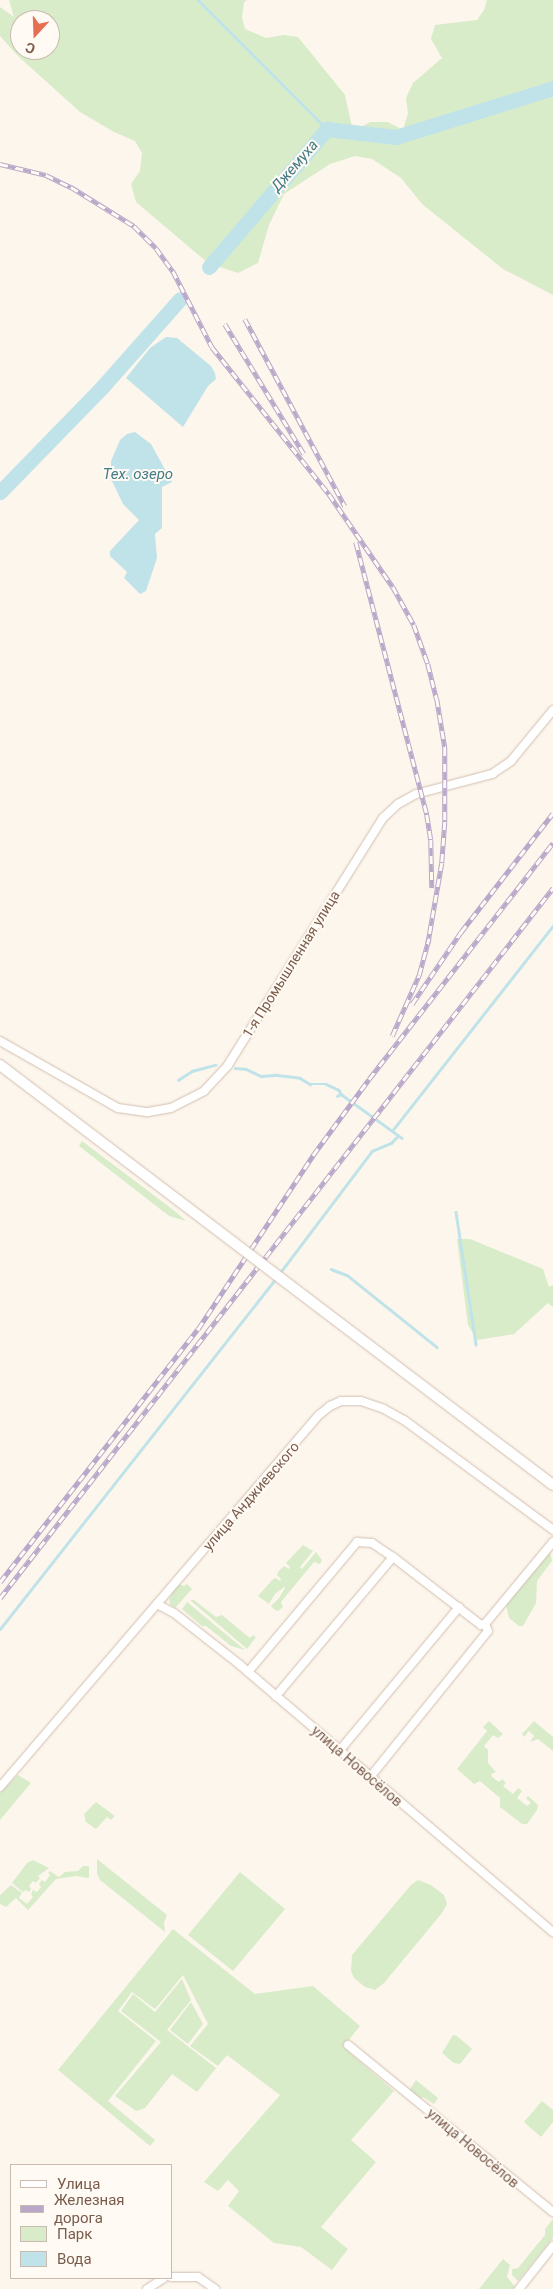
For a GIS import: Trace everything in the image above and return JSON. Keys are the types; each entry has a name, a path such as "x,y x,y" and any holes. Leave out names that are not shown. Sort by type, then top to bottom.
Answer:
{"street":[{"name":"1-я Промышленная улица","path":"0,1041 118,1108 148,1112 171,1108 204,1091 228,1065 383,818 398,804 416,794 492,774 511,761 553,710"},
{"path":"0,1065 553,1486"},
{"name":"улица Анджиевского","path":"0,1787 319,1416 330,1406 341,1401 361,1400 384,1408 404,1420 553,1530"},
{"path":"248,1672 357,1542 372,1543 481,1625 485,1624"},
{"path":"485,1624 553,1542"},
{"path":"276,1696 393,1557"},
{"name":"улица Новосёлов","path":"157,1604 174,1613 248,1672 553,1932"},
{"path":"340,1750 459,1607"},
{"path":"371,1776 488,1631 485,1624"},
{"name":"улица Новосёлов","path":"348,2045 553,2212"},
{"path":"519,2289 553,2246"},
{"path":"172,2277 198,2277 215,2289"},
{"path":"147,2289 162,2279"}],"green space":[{"path":"9,0 247,0 244,2 242,17 245,29 266,38 284,35 298,37 345,95 353,132 370,122 388,122 403,130 408,113 406,98 413,83 442,58 431,39 435,25 477,20 484,10 487,0 553,0 553,295 503,269 422,204 401,178 372,159 355,156 330,164 284,194 269,225 258,263 238,273 208,263 136,202 131,184 140,171 142,153 135,141 114,132 80,112 22,60 60,60 60,10 12,10"},
{"path":"0,7 10,14 10,47 0,36"},
{"path":"82,1141 186,1221 169,1216 79,1146"},
{"path":"457,1239 470,1239 543,1269 549,1287 553,1285 553,1307 548,1303 514,1334 477,1340 468,1325"},
{"path":"303,1545 313,1551 300,1567 302,1569 316,1552 322,1560 320,1564 314,1562 281,1602 283,1607 278,1611 275,1610 271,1606 279,1598 284,1587 275,1594 269,1604 258,1596 273,1579 276,1578 280,1581 281,1579 277,1575 278,1572 284,1566 289,1569 290,1567 286,1563"},
{"path":"550,1552 552,1561 537,1581 536,1603 523,1626 519,1626 509,1618 506,1605"},
{"path":"178,1584 184,1586 187,1584 192,1589 175,1608 170,1604 169,1599"},
{"path":"190,1600 194,1600 216,1617 222,1615 250,1638 253,1635 256,1637 247,1649"},
{"path":"187,1602 245,1650 231,1646 206,1626 202,1626 182,1609"},
{"path":"489,1721 503,1734 498,1738 493,1735 484,1746 488,1750 488,1763 496,1772 491,1774 492,1777 499,1782 502,1779 506,1783 503,1786 513,1794 518,1788 522,1791 517,1798 527,1806 531,1803 526,1798 528,1796 538,1805 537,1810 527,1824 522,1824 500,1807 500,1798 480,1781 474,1784 457,1769 487,1731 483,1727"},
{"path":"534,1721 553,1737 553,1751 538,1739 530,1742 534,1736 529,1731 524,1737 522,1734"},
{"path":"18,1775 31,1783 0,1820 0,1793"},
{"path":"96,1802 115,1816 111,1820 107,1817 96,1829 86,1822 84,1814"},
{"path":"97,1859 167,1915 164,1923 165,1932 100,1880 97,1874"},
{"path":"33,1860 49,1868 38,1876 40,1878 36,1883 33,1881 29,1886 31,1889 29,1892 26,1890 23,1892 12,1883 27,1863"},
{"path":"83,1866 89,1866 89,1878 76,1876 56,1879 28,1910 16,1898 6,1907 0,1904 0,1895 11,1885 22,1893 19,1898 27,1904 33,1897 31,1894 33,1890 37,1892 41,1887 39,1884 42,1880 45,1882 50,1875 48,1873 50,1871 59,1877 65,1872 78,1871"},
{"path":"240,1872 285,1909 233,1971 188,1935"},
{"path":"418,1880 431,1885 444,1895 447,1904 442,1913 384,1983 375,1990 365,1987 354,1978 351,1971 352,1955 411,1885"},
{"path":"173,1929 255,1994 313,1986 360,2026 343,2047 394,2091 351,2140 376,2162 321,2227 348,2249 332,2270 301,2247 274,2243 228,2206 239,2191 228,2180 218,2191 204,2182 280,2095 227,2055 218,2066 190,2046 208,2024 183,1975 155,2009 132,1992 118,2011 156,2041 108,2101 155,2140 150,2146 58,2070"},
{"path":"182,1979 191,2000 167,2030 216,2068 197,2092 172,2074 145,2108 136,2111 115,2096 161,2042 121,2011 133,1994 155,2012"},
{"path":"191,2002 203,2024 188,2044 170,2030"},
{"path":"453,2035 457,2036 472,2049 460,2064 454,2063 442,2053"},
{"path":"416,2080 438,2098 434,2104 423,2097 419,2100 409,2091"},
{"path":"542,2101 553,2110 553,2122 541,2137 524,2122"},
{"path":"553,2219 553,2238 518,2281 512,2275 512,2269 518,2268 545,2235 545,2229"},
{"path":"503,2259 510,2265 507,2277 515,2287 513,2289 479,2289"}],"water":[{"name":"Тех. озеро","path":"166,337 177,338 211,366 215,373 216,379 208,386 183,427 126,378 150,348"},
{"name":"Тех. озеро","path":"135,432 151,444 172,482 162,487 162,528 155,534 157,558 146,591 140,594 124,578 127,572 110,556 110,551 139,520 123,504 111,479 111,461 120,440 127,434"}],"waterway":[{"path":"198,0 327,129"},
{"name":"Джемуха","path":"209,267 327,129 396,137 553,88"},
{"name":"Джемуха","path":"0,492 103,386 180,299"},
{"path":"392,1131 553,926"},
{"path":"178,1080 192,1071 215,1065"},
{"path":"235,1068 246,1069 261,1076 277,1075 300,1078 310,1084 326,1084 339,1090 341,1094"},
{"path":"337,1096 341,1094 402,1138"},
{"path":"279,1274 372,1151 391,1143 398,1136"},
{"path":"456,1212 476,1344"},
{"path":"331,1269 347,1275 437,1347"},
{"path":"0,1629 276,1278"}],"railway":[{"path":"0,164 46,175 71,187 134,226 156,248 173,271 212,347 329,494 393,587 414,625 428,664 437,699 445,748 445,822 442,863 428,944"},
{"path":"245,319 345,506"},
{"path":"225,324 304,454"},
{"path":"356,542 427,815 431,840 432,888"},
{"path":"412,1004 461,932 553,813"},
{"path":"0,1582 198,1329 313,1155 369,1079 553,843"},
{"path":"0,1598 553,888"},
{"path":"392,1036 419,975 429,938"}]}
